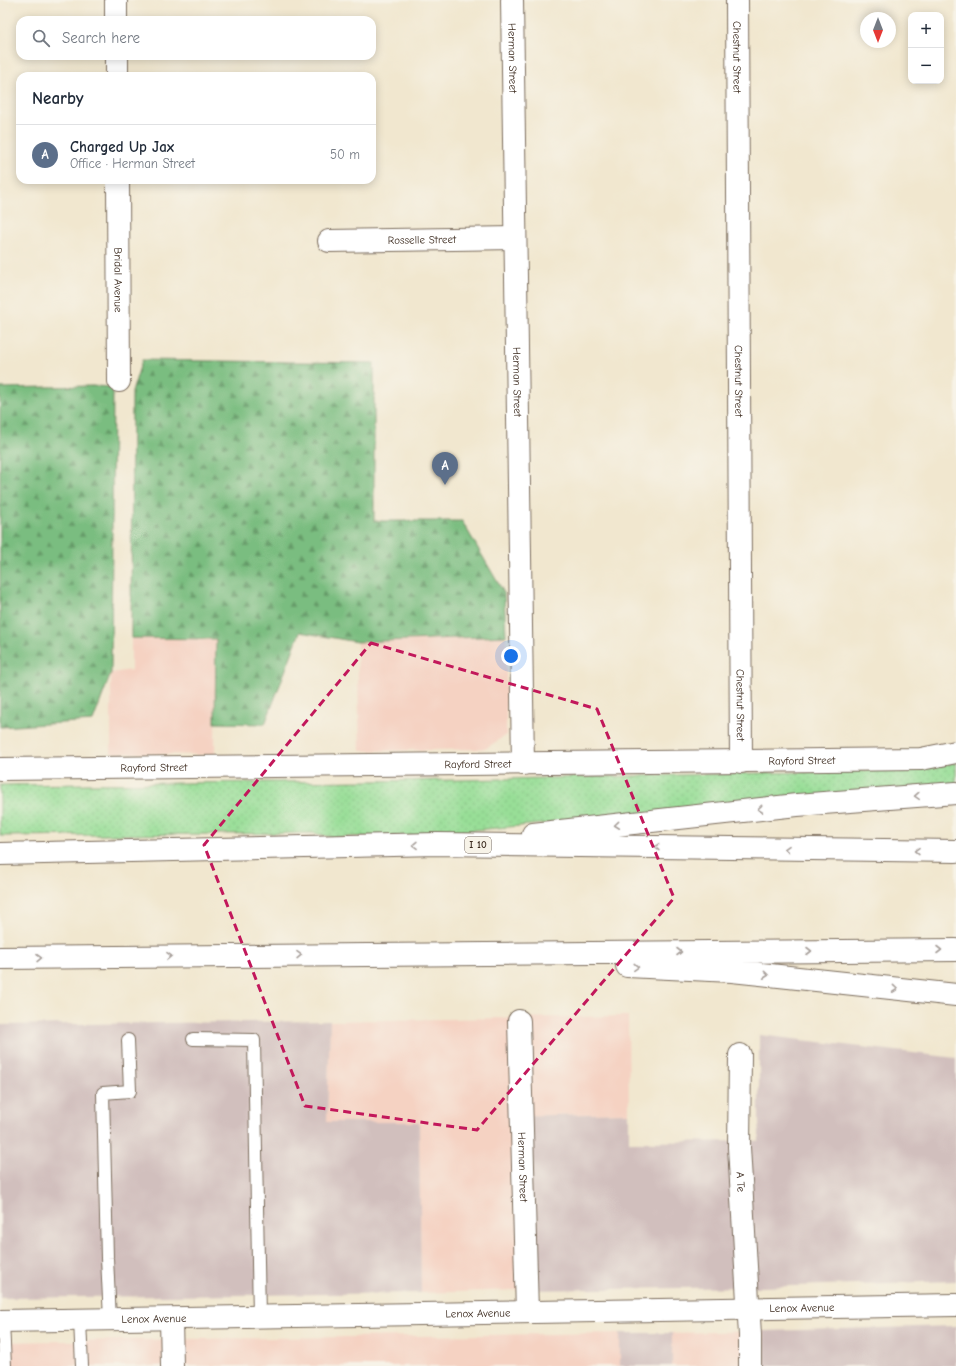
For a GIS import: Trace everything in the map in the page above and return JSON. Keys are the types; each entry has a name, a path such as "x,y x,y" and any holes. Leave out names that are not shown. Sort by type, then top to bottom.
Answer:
{"main road":[{"path":"116,0 116,16"},
{"name":"Herman Street","path":"512,0 523,764"},
{"name":"Chestnut Street","path":"737,0 741,762"},
{"path":"116,60 117,72"},
{"name":"Bridal Avenue","path":"118,184 119,381"},
{"name":"Rosselle Street","path":"329,242 515,238"},
{"name":"Rayford Street","path":"0,769 921,759 956,752"},
{"path":"437,844 797,805 956,793"},
{"name":"I 10","path":"0,854 437,844 956,851"},
{"path":"0,958 956,950"},
{"path":"360,954 732,971 956,995"},
{"name":"Herman Street","path":"519,1021 527,1312"},
{"name":"A Te","path":"740,1055 739,1147 750,1335 750,1366"},
{"name":"Lenox Avenue","path":"2,1321 956,1305"},
{"path":"170,1318 172,1366"}],"lane":[{"path":"193,1039 254,1040 259,1317"},
{"path":"110,1319 103,1093 130,1091 128,1040"},
{"path":"80,1320 82,1366"},
{"path":"2,1321 5,1366"}],"highlighted area":[{"path":"371,643 597,709 674,898 477,1130 305,1106 204,845"}],"shaded area":[{"path":"506,636 506,735 485,749 360,751 357,642"},
{"path":"131,638 216,639 215,755 111,753 111,673 131,670"},
{"path":"628,1016 629,1113 514,1116 519,1290 421,1293 419,1123 327,1122 330,1021"},
{"path":"330,1021 327,1122 419,1122 421,1293 0,1298 0,1025"},
{"path":"759,1035 956,1058 956,1281 759,1287 519,1290 514,1116 629,1113 629,1142 759,1141"},
{"path":"956,1326 956,1366 764,1366 763,1331"},
{"path":"763,1331 764,1366 672,1366 672,1333"},
{"path":"620,1333 620,1366 0,1366 0,1342"},
{"path":"620,1333 672,1333 672,1366 620,1366"}],"green space":[{"path":"142,360 374,363 374,521 462,521 504,593 506,636 357,642 300,632 265,724 215,723 216,639 131,638 132,392"},
{"path":"113,387 111,673 93,721 0,727 0,388"},
{"path":"956,762 956,785 830,798 408,836 330,837 314,833 0,836 0,785 459,780 900,770 942,766"}],"place":[{"name":"Charged Up Jax","path":"445,485"}]}
